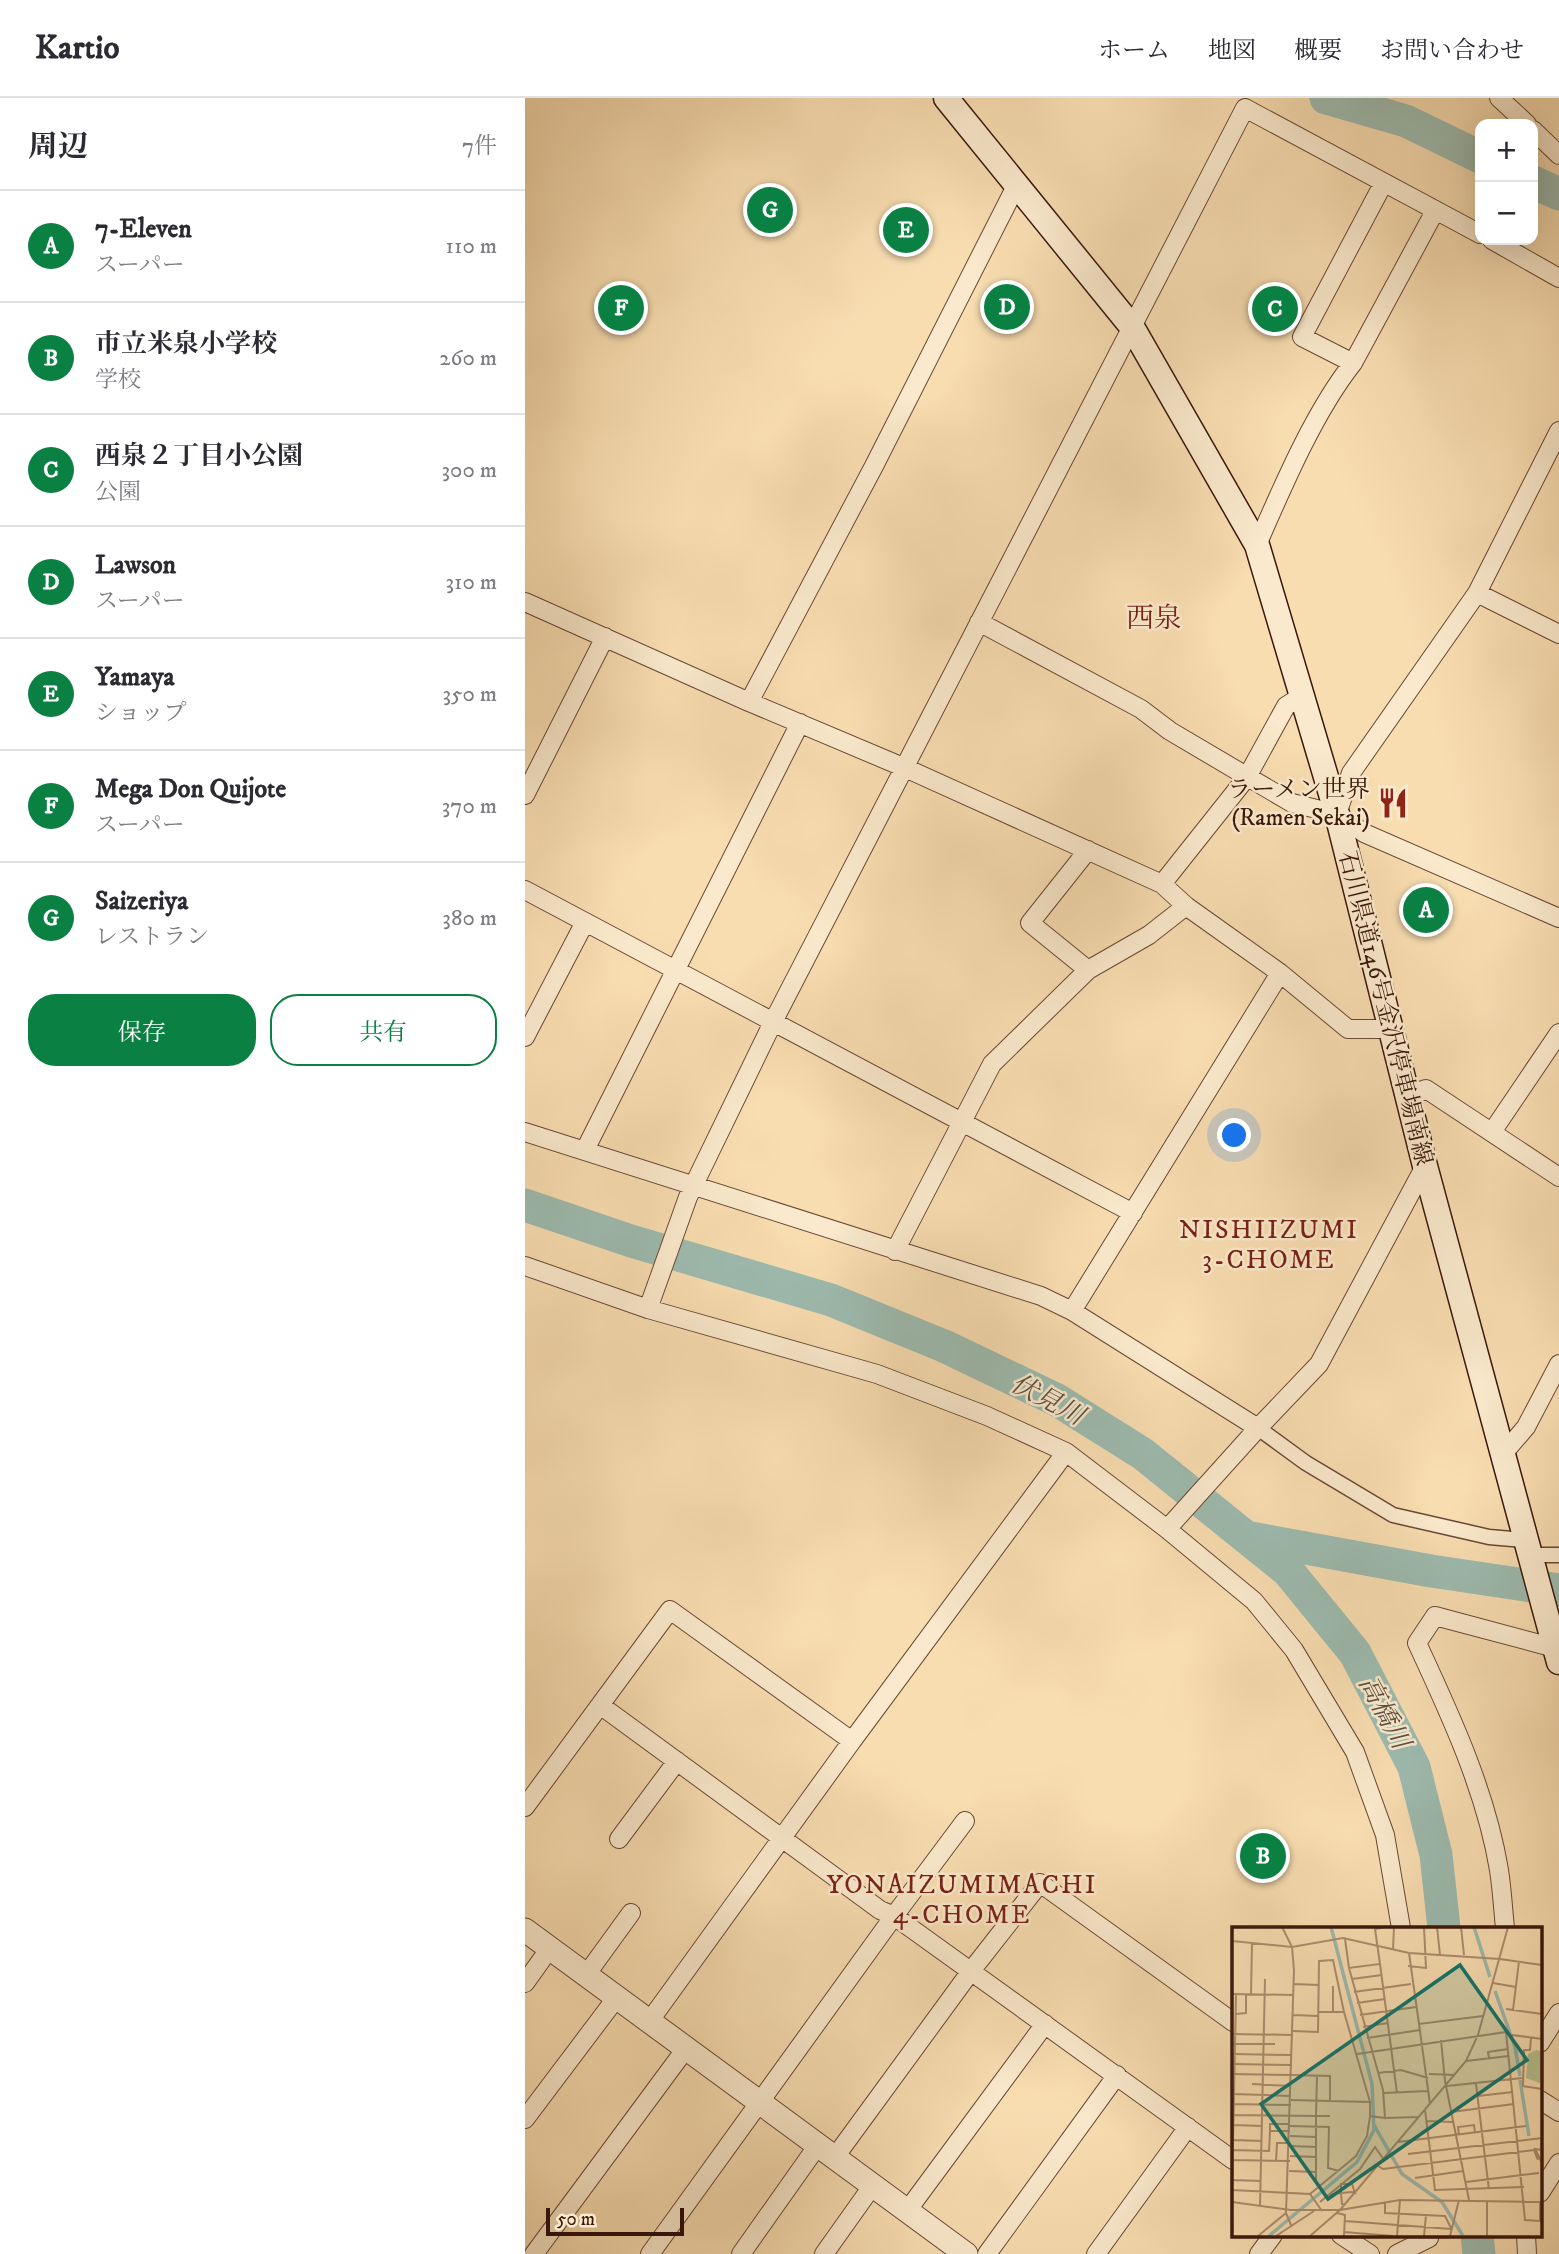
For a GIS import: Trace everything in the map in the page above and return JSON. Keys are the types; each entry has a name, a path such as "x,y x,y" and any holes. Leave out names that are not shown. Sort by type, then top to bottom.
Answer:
{"main road":[{"name":"石川県道146号金沢停車場南線","path":"946,98 1132,327 1257,545 1337,814 1425,1166 1526,1547 1558,1653"}],"street":[{"path":"1499,98 1522,119"},
{"path":"650,1303 691,1191 774,1020 1245,108 1475,231"},
{"path":"1538,135 1559,155"},
{"path":"749,702 874,466 1017,184"},
{"path":"1353,363 1302,337 1383,184"},
{"path":"1257,545 1332,393 1353,363 1435,211"},
{"path":"1501,245 1559,278"},
{"path":"1337,814 1351,773 1477,593 1559,431"},
{"path":"1477,593 1559,635"},
{"path":"525,601 749,702 903,766 1162,884 1186,906 1280,973 1349,1029 1390,1029"},
{"path":"979,622 1141,709 1170,731 1291,803 1337,814 1364,833 1557,912"},
{"path":"525,795 605,637"},
{"path":"1162,884 1247,777 1286,705 1302,696"},
{"path":"585,1150 800,723"},
{"path":"1088,850 1030,923 1088,970"},
{"path":"525,890 1133,1213"},
{"path":"895,1251 992,1064 1088,970 1149,935 1186,906"},
{"path":"525,1037 585,922"},
{"path":"1072,1311 1280,973"},
{"path":"1492,1132 1559,1033"},
{"path":"1407,1096 1426,1089 1559,1177"},
{"path":"525,1132 585,1150 691,1191 1041,1296 1072,1311 1306,1463 1393,1515 1559,1555"},
{"path":"1171,1525 1255,1430 1319,1364 1425,1166"},
{"path":"525,1266 877,1374 987,1416 1066,1452 1171,1525 1254,1601 1294,1650 1355,1752 1385,1835 1401,1927"},
{"path":"1502,1455 1526,1427 1559,1364"},
{"path":"651,2019 1066,1452"},
{"path":"525,1807 670,1610 852,1741"},
{"path":"1505,1927 1499,1868 1480,1801 1452,1718 1417,1643 1434,1616 1558,1653"},
{"path":"600,1704 880,1910 894,1916 1232,2156"},
{"path":"619,1839 677,1761"},
{"path":"650,2254 965,1821"},
{"path":"741,2254 1040,1883 1232,2021"},
{"path":"586,1975 631,1913"},
{"path":"525,1930 651,2019 959,2252"},
{"path":"525,1983 550,1948"},
{"path":"525,2119 617,1997"},
{"path":"1541,2041 1559,2013"},
{"path":"907,2211 1045,2024"},
{"path":"535,2250 687,2047"},
{"path":"987,2254 1117,2076"},
{"path":"1541,2101 1559,2112"},
{"path":"1096,2254 1188,2127"},
{"path":"1541,2191 1559,2162"},
{"path":"824,2254 873,2185"},
{"path":"1259,2254 1272,2236"},
{"path":"1343,2236 1370,2254"},
{"path":"1526,2236 1527,2254"},
{"path":"1397,2254 1429,2242"}],"waterway":[{"path":"1326,98 1406,121 1475,155"},
{"path":"1538,184 1559,194"},
{"name":"伏見川","path":"525,1205 631,1241 831,1300 944,1346 1057,1400 1143,1454 1288,1571 1355,1653 1414,1767 1436,1855 1444,1927"},
{"name":"伏見川","path":"1251,1538 1431,1571 1559,1590"},
{"name":"高橋川","path":"1477,2236 1479,2254"}],"place":[{"name":"Saizeriya","path":"770,210"},
{"name":"Yamaya","path":"906,230"},
{"name":"Lawson","path":"1007,307"},
{"name":"Mega Don Quijote","path":"621,308"},
{"name":"西泉２丁目小公園","path":"1275,309"},
{"name":"ラーメン世界 (Ramen Sekai)","path":"1393,803"},
{"name":"7-Eleven","path":"1426,910"},
{"name":"市立米泉小学校","path":"1263,1856"}],"district":[{"name":"西泉","path":"1154,617"},
{"name":"NISHIIZUMI 3-CHOME","path":"1269,1244"},
{"name":"YONAIZUMIMACHI 4-CHOME","path":"962,1898"}]}
